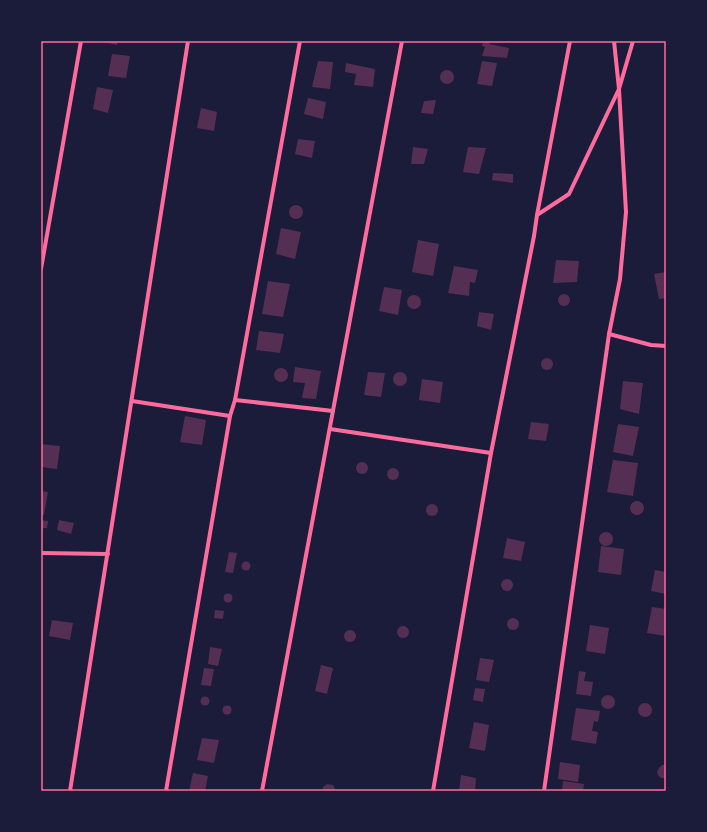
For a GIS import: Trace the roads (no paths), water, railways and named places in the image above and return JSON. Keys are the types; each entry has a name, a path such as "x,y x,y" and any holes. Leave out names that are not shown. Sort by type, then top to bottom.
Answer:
{"street":[{"path":"41,269 82,41"},
{"path":"70,791 188,41"},
{"path":"166,791 230,416 236,400 300,41"},
{"path":"262,791 402,41"},
{"path":"433,791 491,453 570,41"},
{"path":"544,791 610,334 620,279 626,212 614,41"},
{"path":"537,215 569,194 618,89 633,41"},
{"path":"610,334 650,345 666,346"},
{"path":"236,400 333,411"},
{"path":"132,401 230,416"},
{"path":"330,429 491,453"},
{"path":"41,553 108,554"}]}
